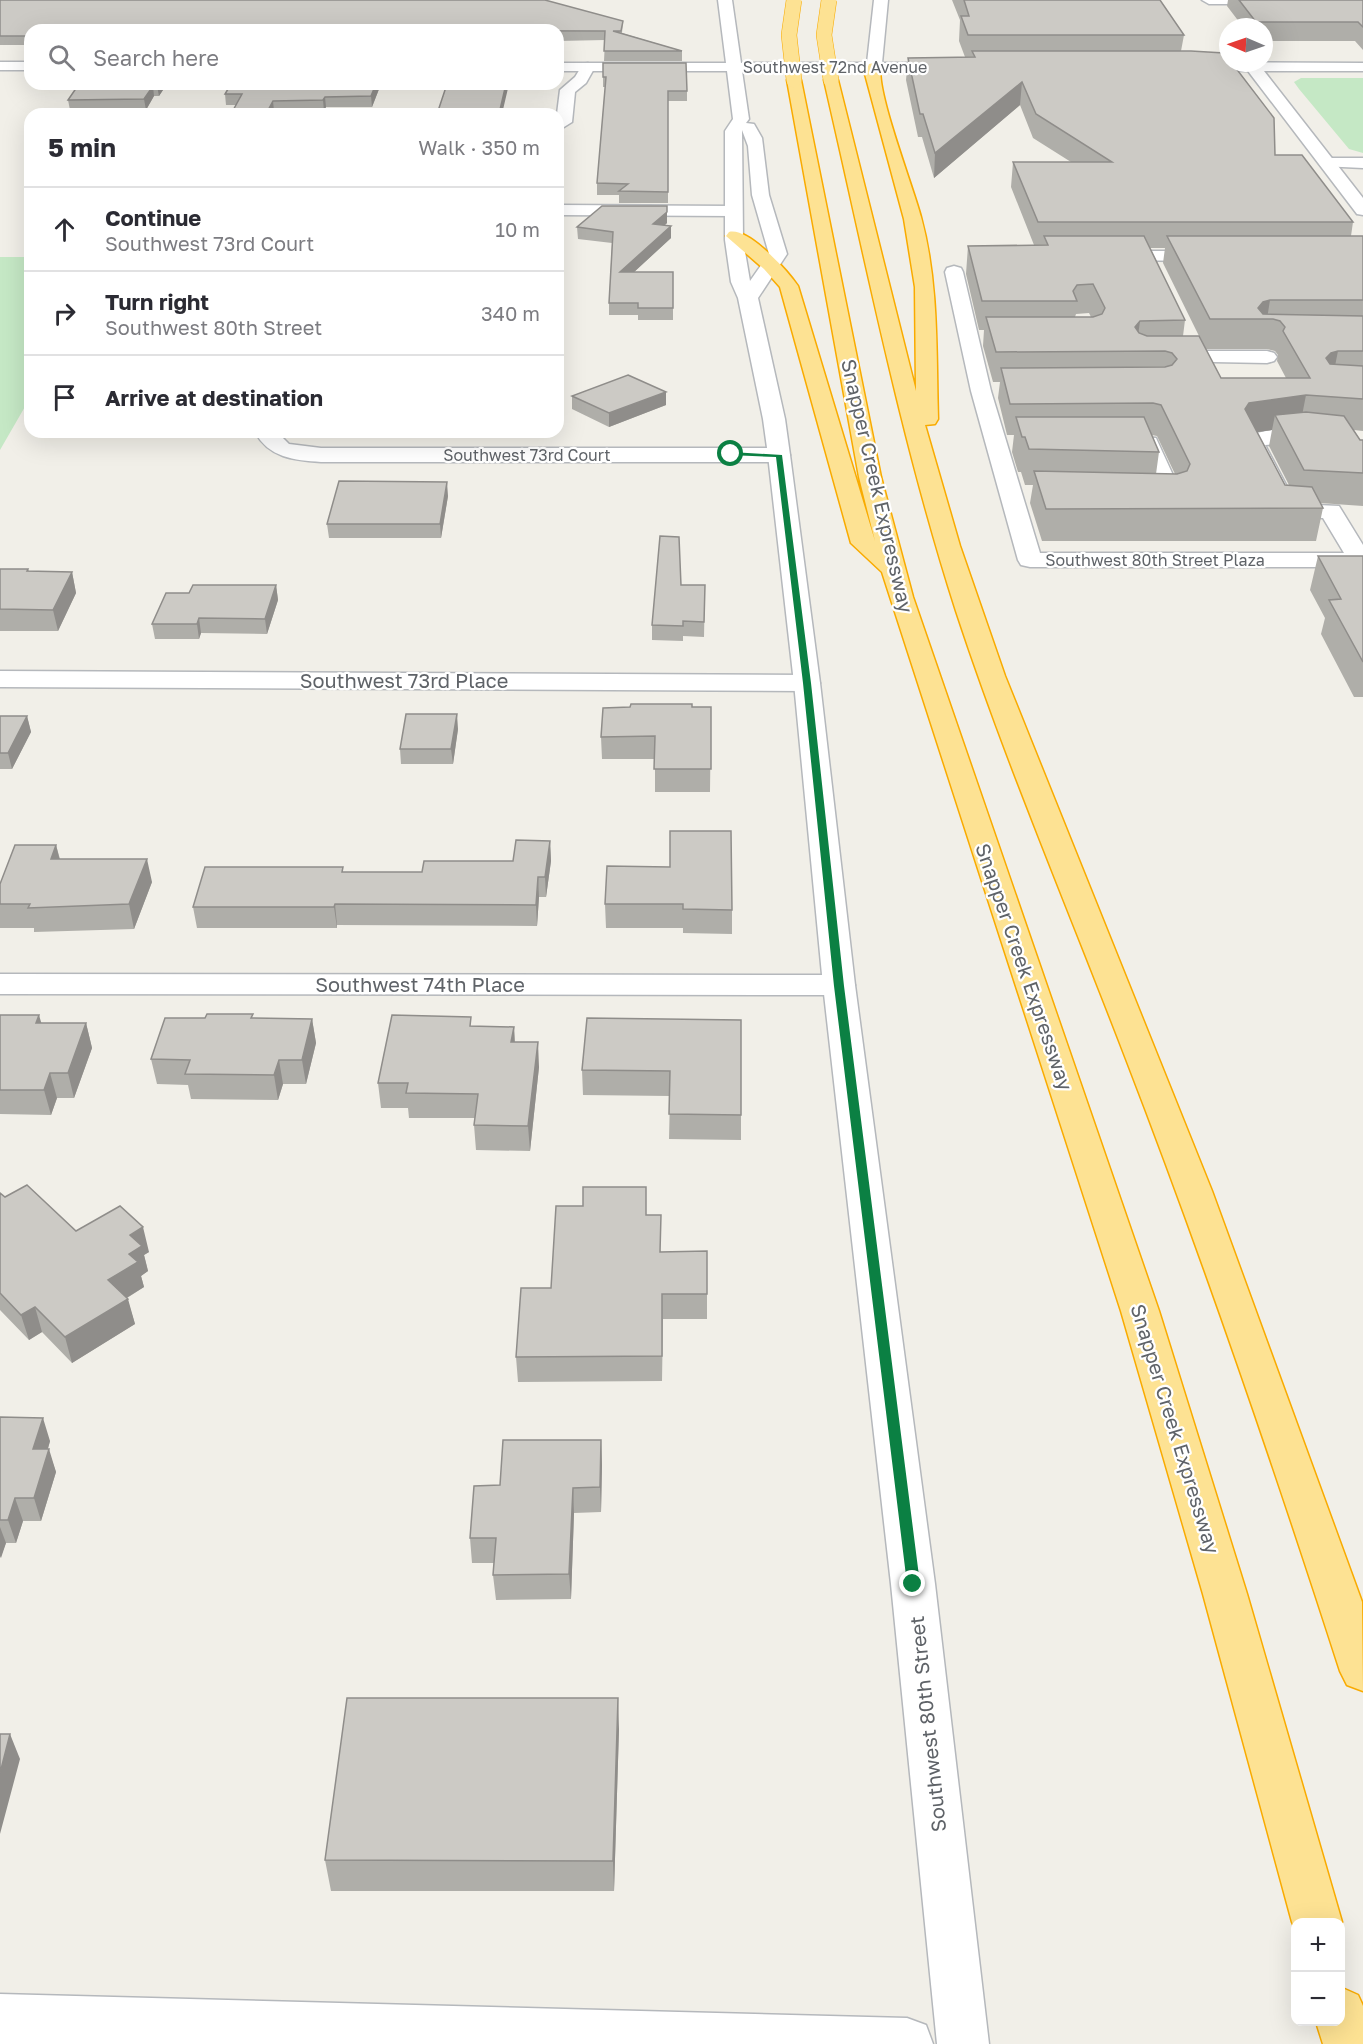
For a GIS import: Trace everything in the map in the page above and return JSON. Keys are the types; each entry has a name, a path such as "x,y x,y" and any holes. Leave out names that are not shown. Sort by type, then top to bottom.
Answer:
{"highway":[{"name":"Snapper Creek Expressway","path":"794,0 789,35 794,80 860,424 894,570 948,741 1140,1311 1225,1594 1316,1918"},
{"path":"829,0 824,35 831,80 928,481 989,667 1167,1122 1251,1349 1363,1671"},
{"path":"874,67 872,74 912,219 924,287 928,481"},
{"path":"735,236 771,265 789,286 795,300 863,543 894,570"},
{"path":"1344,2026 1349,2044"}],"street":[{"name":"Southwest 80th Street","path":"725,0 741,119 752,130 760,190 778,248 777,258 748,298"},
{"path":"874,67 881,0"},
{"path":"1209,0 1363,0"},
{"path":"1209,0 1221,15"},
{"path":"1177,66 1219,65"},
{"path":"1273,65 1363,67"},
{"path":"0,66 24,66"},
{"name":"Southwest 72nd Avenue","path":"571,80 734,67 969,67"},
{"path":"1264,72 1326,163 1363,210"},
{"path":"564,122 571,80"},
{"name":"Southwest 80th Street","path":"741,119 733,131 734,211 739,284 748,298 774,419 779,455 807,683 839,986 913,1584 963,2044"},
{"path":"1326,163 1363,163"},
{"path":"564,210 734,211"},
{"path":"1147,255 1156,274"},
{"path":"1096,256 1231,256"},
{"name":"Southwest 80th Street Plaza","path":"954,261 968,338 996,444 1021,494 1030,560 1362,560"},
{"path":"1187,336 1197,357"},
{"path":"968,338 990,338"},
{"path":"1143,357 1267,357"},
{"path":"981,390 1005,390"},
{"path":"1334,437 1297,435 1252,441 1288,511 1331,511 1362,560"},
{"name":"Southwest 73rd Court","path":"272,439 292,452 321,455 779,455"},
{"path":"1101,443 1148,443 1172,497 1128,496"},
{"path":"996,444 1019,444"},
{"name":"Southwest 73rd Place","path":"0,679 807,683"},
{"name":"Southwest 74th Place","path":"0,984 839,986"},
{"path":"0,2020 907,2044"}],"green space":[{"path":"1301,78 1363,78 1363,153 1349,149 1299,89 1294,82"},
{"path":"0,257 24,257 24,408 0,450"}],"building":[{"path":"0,0 545,0 623,21 621,31 613,31 682,51 604,51 605,31 564,31 564,24 24,24 24,36 0,36"},
{"path":"964,0 1160,0 1184,35 968,35 961,16 969,16"},
{"path":"1239,0 1363,0 1363,27 1358,22 1273,22 1273,18 1253,18"},
{"path":"972,51 1219,53 1219,72 1239,72 1274,118 1275,155 1302,155 1353,222 1038,222 1013,162 1112,162 1036,114 1022,82 935,153 923,114 920,114 908,58 975,57"},
{"path":"603,63 686,63 687,91 668,91 668,192 619,191 628,184 597,183 606,77 603,77"},
{"path":"75,90 150,90 144,99 68,100"},
{"path":"227,90 374,90 371,96 273,101 269,108 234,108 242,94 225,94"},
{"path":"445,90 505,90 500,108 439,108"},
{"path":"602,206 667,206 667,212 653,224 671,226 620,272 673,272 673,308 638,308 638,303 609,303 613,232 577,227"},
{"path":"1044,236 1144,236 1185,320 1140,321 1135,327 1139,333 1147,336 1199,336 1221,378 1310,378 1283,331 1285,327 1280,321 1210,319 1167,236 1363,236 1363,300 1270,300 1263,302 1258,308 1263,314 1363,316 1363,351 1338,351 1326,358 1330,364 1363,366 1363,399 1306,395 1249,403 1245,409 1285,485 1312,487 1323,508 1046,509 1034,471 1177,474 1187,471 1190,464 1161,405 1153,403 1010,404 1001,368 1165,367 1172,365 1177,359 1172,353 1165,351 996,352 986,317 1093,317 1102,314 1105,308 1093,284 1077,285 1073,291 1077,301 982,301 968,246 1048,245"},
{"path":"628,375 666,392 609,413 572,396"},
{"path":"1306,412 1344,416 1360,440 1363,440 1363,473 1304,470 1275,415"},
{"path":"1016,417 1144,417 1159,452 1029,449 1025,437 1022,437"},
{"path":"339,481 447,482 440,524 327,524"},
{"path":"660,536 679,537 681,585 705,585 704,622 683,621 683,626 652,625"},
{"path":"1318,556 1363,556 1363,662 1329,600 1341,599"},
{"path":"0,569 72,572 53,610 0,609"},
{"path":"193,585 276,585 265,619 199,618 197,624 152,624 166,593 189,593"},
{"path":"631,704 692,704 692,707 711,707 711,769 654,769 655,736 601,737 603,708 630,707"},
{"path":"406,714 457,714 451,749 400,749"},
{"path":"0,716 27,716 8,753 0,753"},
{"path":"670,831 731,831 732,910 683,909 683,904 605,904 607,866 670,867"},
{"path":"516,840 550,841 545,877 538,877 536,905 335,904 334,907 193,907 205,867 343,867 342,872 422,872 424,861 513,861"},
{"path":"15,845 56,845 51,859 147,859 129,904 28,908 30,904 0,904 0,884"},
{"path":"207,1014 253,1014 251,1018 312,1019 302,1060 279,1060 274,1075 185,1074 190,1060 151,1059 165,1018 205,1018"},
{"path":"0,1015 39,1015 36,1023 86,1023 68,1073 50,1073 44,1090 0,1090"},
{"path":"392,1015 471,1017 470,1026 514,1027 511,1042 538,1042 528,1126 474,1125 478,1094 406,1093 408,1083 378,1083"},
{"path":"587,1018 741,1020 741,1115 669,1114 670,1071 582,1070"},
{"path":"27,1185 76,1231 120,1206 143,1227 130,1235 142,1246 129,1254 138,1262 108,1280 128,1299 65,1337 35,1307 21,1315 0,1293 0,1193 5,1197"},
{"path":"583,1187 646,1187 646,1215 661,1215 660,1252 707,1251 707,1294 662,1294 662,1356 516,1357 521,1288 551,1288 556,1206 583,1206"},
{"path":"0,1417 43,1418 33,1449 49,1449 34,1498 15,1498 8,1520 0,1520"},
{"path":"503,1440 601,1440 600,1487 573,1488 569,1574 493,1575 496,1538 470,1538 474,1486 500,1485"},
{"path":"347,1698 618,1698 613,1861 325,1860"},
{"path":"0,1734 10,1734 0,1773"}],"route":[{"path":"731,454 779,455 807,683 839,986 913,1584"}]}
